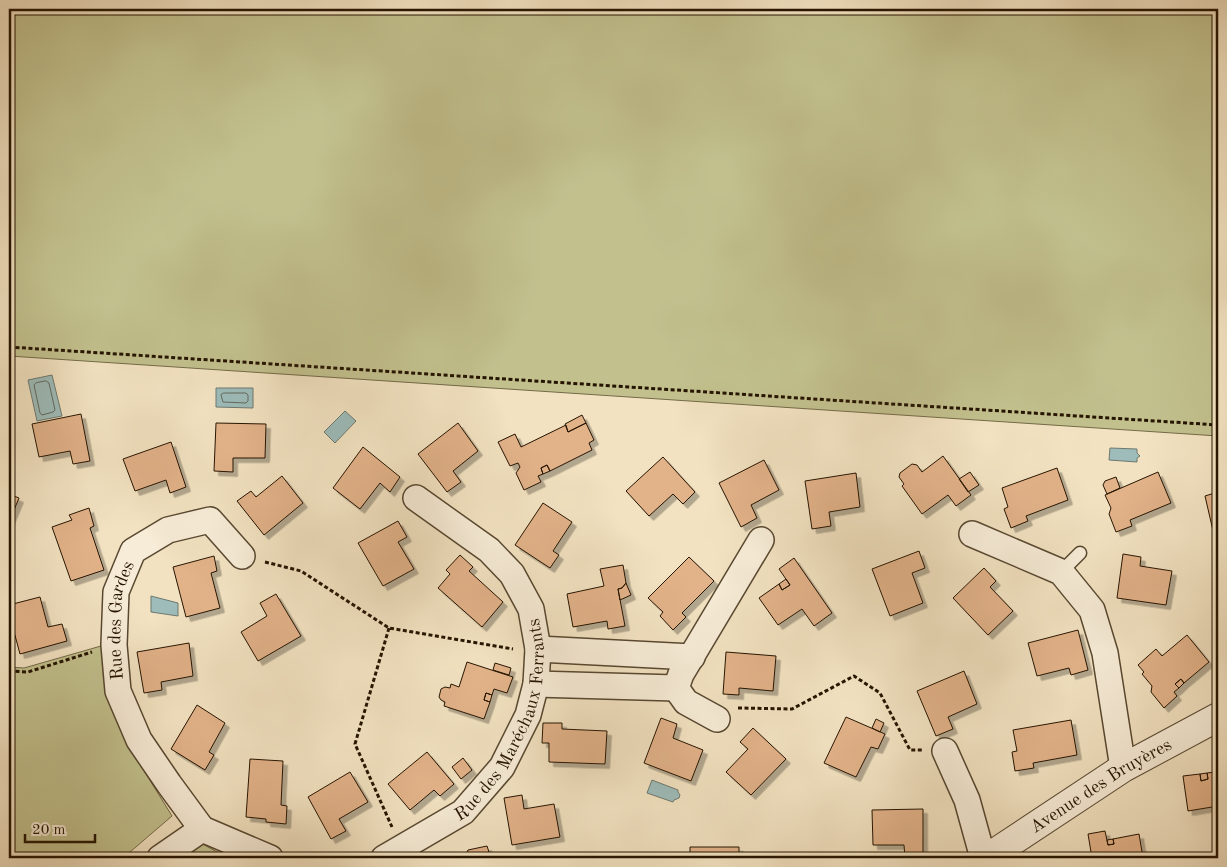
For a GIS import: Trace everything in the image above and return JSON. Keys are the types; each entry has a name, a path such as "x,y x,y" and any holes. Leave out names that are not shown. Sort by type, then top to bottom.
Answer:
{"street":[{"name":"Rue des Maréchaux Ferrants","path":"393,853 463,812 502,767 528,715 536,684 538,649 531,609 512,574 489,550 416,498"},
{"name":"Rue des Gardes","path":"202,829 139,740 118,691 114,645 116,592 133,551 168,530 210,520 242,556"},
{"path":"972,534 1061,572 1092,610 1105,653 1123,768"},
{"path":"676,688 682,674 761,540"},
{"path":"538,649 692,657"},
{"path":"536,684 676,688"},
{"path":"676,688 686,702 717,718"},
{"name":"Avenue des Bruyères","path":"987,858 1123,768 1218,717"},
{"path":"945,751 967,800 983,858"},
{"path":"160,858 202,829 270,858"}],"lane":[{"path":"1061,572 1080,553"}],"path":[{"path":"9,347 1218,425"},
{"path":"242,556 301,571 389,628 529,652 538,649"},
{"path":"389,628 355,744 393,853"},
{"path":"9,671 28,672 114,645"},
{"path":"717,718 728,708 792,709 854,676 880,693 910,750 945,751"}],"shaded area":[{"path":"9,9 1218,9 1218,436 9,356"},
{"path":"108,644 132,751 172,816 123,858 9,858 9,667 24,668"},
{"path":"199,842 228,858 178,858"}],"water":[{"path":"52,375 62,416 37,421 28,380"},
{"path":"216,388 253,388 253,408 216,407"},
{"path":"345,411 356,421 335,443 324,432"},
{"path":"1110,448 1137,449 1137,453 1140,456 1137,458 1137,462 1109,460"},
{"path":"151,596 178,603 178,616 151,612"},
{"path":"652,780 678,790 679,798 673,802 647,793"}],"building":[{"path":"81,414 90,461 73,464 70,451 39,457 32,424"},
{"path":"582,415 586,423 568,432 565,424"},
{"path":"216,423 266,424 265,458 233,458 233,472 214,471"},
{"path":"458,423 478,451 453,471 461,482 447,492 418,454"},
{"path":"586,423 594,440 589,443 592,450 550,471 547,465 541,468 543,474 538,476 541,482 524,490 516,473 520,467 518,463 510,466 498,442 515,434 521,447 566,425 568,432"},
{"path":"171,442 186,487 170,493 166,480 135,491 123,459"},
{"path":"363,447 400,477 390,492 380,483 360,509 333,488"},
{"path":"943,456 971,495 956,506 948,495 922,514 902,486 904,484 899,477 900,473 912,464 917,465 922,472"},
{"path":"663,457 695,492 683,504 673,494 649,516 626,491"},
{"path":"764,460 779,490 751,505 757,518 741,527 719,483"},
{"path":"547,465 550,471 543,474 541,468"},
{"path":"1057,468 1068,500 1026,516 1028,521 1011,528 1004,509 1008,507 1002,488"},
{"path":"970,472 979,485 968,492 959,479"},
{"path":"1158,472 1171,503 1130,520 1132,526 1116,532 1109,514 1111,508 1105,495"},
{"path":"856,473 860,507 829,512 831,526 812,529 805,481"},
{"path":"282,476 303,503 264,535 237,501 251,491 256,497"},
{"path":"1116,477 1120,488 1107,494 1103,485 1105,481"},
{"path":"1218,492 1218,534 1214,535 1205,496"},
{"path":"9,494 19,498 9,522"},
{"path":"543,503 572,522 553,551 559,555 550,568 515,545"},
{"path":"89,508 94,526 90,528 104,570 71,581 52,527 72,520 69,515"},
{"path":"398,521 407,537 398,542 414,569 383,586 358,543"},
{"path":"919,551 925,568 912,573 923,603 890,616 872,569"},
{"path":"1123,554 1141,557 1140,566 1172,571 1166,605 1117,598"},
{"path":"460,555 473,567 469,571 503,602 482,627 438,588 450,574 446,570"},
{"path":"214,556 217,571 211,573 220,608 186,617 173,567"},
{"path":"689,557 714,581 682,613 686,617 673,630 660,616 663,612 648,598"},
{"path":"794,558 832,613 814,626 802,609 778,625 759,598 779,584 782,590 790,585 779,569"},
{"path":"623,565 626,583 622,588 618,589 625,626 608,629 607,621 573,627 567,594 604,586 600,569"},
{"path":"984,568 996,581 990,587 1013,611 988,635 953,598"},
{"path":"786,579 790,585 782,590 779,584"},
{"path":"626,583 631,595 620,600 618,589 622,588"},
{"path":"276,594 301,636 258,661 241,632 267,616 260,603"},
{"path":"40,597 48,627 62,624 67,641 20,654 9,613 9,605"},
{"path":"1078,630 1088,670 1071,675 1069,668 1037,676 1028,643"},
{"path":"1187,635 1209,662 1184,683 1181,679 1175,684 1179,688 1174,692 1177,696 1164,708 1151,692 1152,686 1142,674 1144,672 1138,665 1156,649 1162,656"},
{"path":"189,643 193,676 161,682 162,690 144,693 137,652"},
{"path":"726,652 776,656 773,691 739,688 739,695 723,694"},
{"path":"467,662 513,677 507,693 494,689 492,695 486,693 484,700 490,702 484,719 444,706 445,702 439,697 441,689 445,687 450,688 451,684 459,687"},
{"path":"495,663 511,668 509,675 493,670"},
{"path":"964,671 977,704 948,717 953,729 936,736 917,691"},
{"path":"1181,679 1184,683 1179,688 1175,684"},
{"path":"486,693 492,695 490,702 484,700"},
{"path":"197,705 225,723 209,752 214,755 205,770 171,749"},
{"path":"846,717 885,734 878,749 871,747 856,777 824,763"},
{"path":"661,718 677,724 673,738 703,750 691,781 644,763"},
{"path":"876,719 884,723 880,732 872,728"},
{"path":"1071,720 1077,755 1033,763 1034,768 1015,771 1012,752 1017,751 1013,730"},
{"path":"543,723 562,723 562,729 607,731 605,764 549,762 549,743 542,743"},
{"path":"753,728 786,759 751,795 726,772 748,749 740,742"},
{"path":"427,752 454,784 440,796 434,790 410,810 388,784"},
{"path":"463,758 472,770 461,779 452,767"},
{"path":"1218,758 1218,806 1188,811 1183,776 1200,774 1201,781 1208,779 1207,773 1215,772 1213,759"},
{"path":"250,759 283,761 281,805 287,806 286,824 246,817"},
{"path":"350,772 368,802 339,819 346,831 331,839 308,797"},
{"path":"1207,773 1208,779 1201,781 1200,774"},
{"path":"522,795 524,809 554,804 560,837 512,845 504,798"},
{"path":"923,809 923,858 905,858 904,845 873,845 872,810"},
{"path":"1105,831 1108,845 1114,844 1113,839 1139,834 1143,858 1092,858 1088,834"},
{"path":"1113,839 1114,844 1108,845 1107,840"},
{"path":"487,846 491,858 458,858 465,856 468,850"},
{"path":"690,847 739,847 739,858 690,858"}]}
